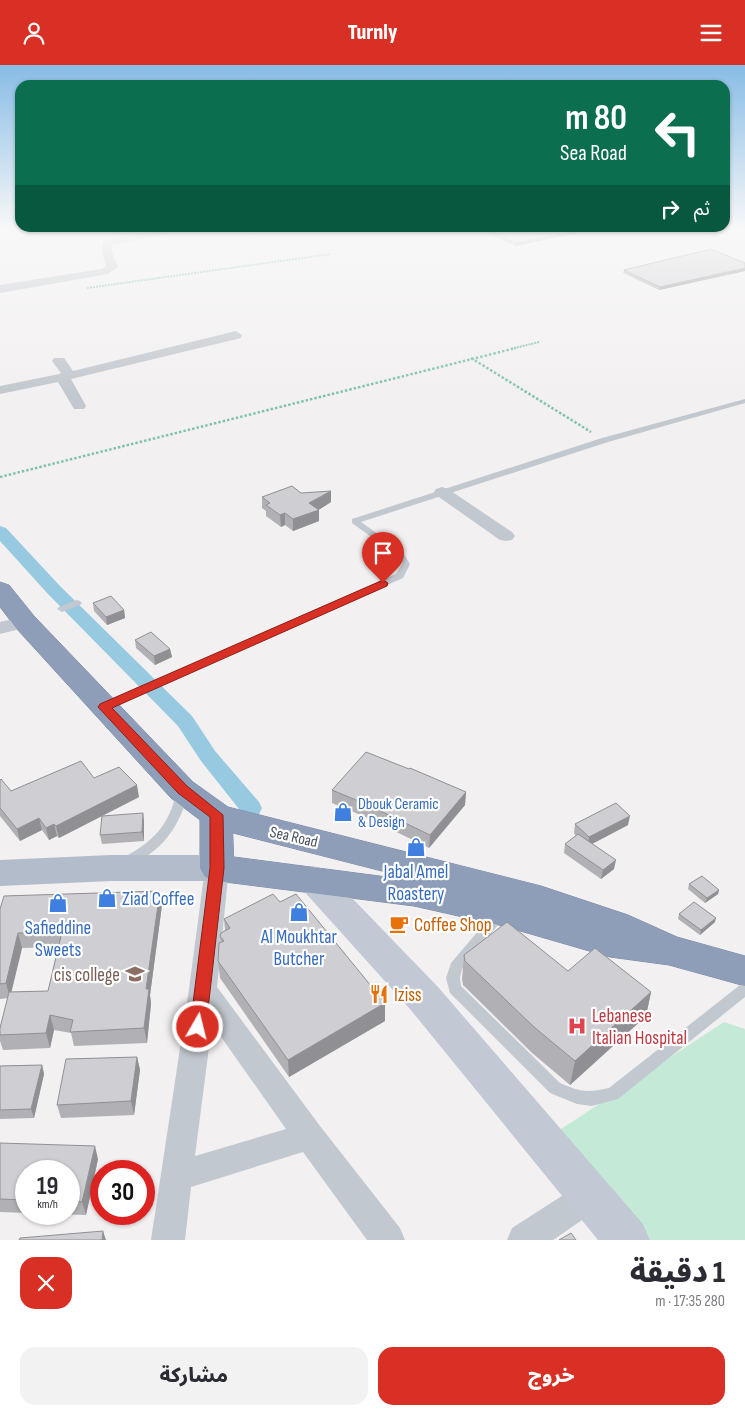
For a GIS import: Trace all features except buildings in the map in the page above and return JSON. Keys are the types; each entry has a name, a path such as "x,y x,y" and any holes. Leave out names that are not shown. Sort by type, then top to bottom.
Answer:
{"highway":[{"name":"Sea Road","path":"0,590 13,625 104,707 182,790 216,815 541,900 615,925 669,950"},
{"path":"216,815 217,868"},
{"name":"Sea Road","path":"217,868 414,893 503,911 610,941 669,950 745,971"}],"main road":[{"path":"0,873 111,868 217,868"}],"street":[{"path":"0,289 38,283"},
{"path":"0,390 64,377 149,351 236,335"},
{"path":"59,361 68,373 64,377"},
{"path":"64,377 64,381 79,406"},
{"path":"442,492 506,536"},
{"path":"168,1240 179,1176 217,868"},
{"path":"313,879 424,998 627,1240"},
{"path":"203,989 309,1136 388,1240"},
{"path":"179,1176 309,1136"},
{"path":"524,1240 590,1196"}],"lane":[{"path":"104,707 170,676 400,576 406,565 399,553 355,521 605,440 745,401"},
{"path":"62,609 77,603"},
{"path":"111,868 136,857 156,842 171,825 180,807 182,790"},
{"path":"503,911 456,967 453,978 455,989 555,1088 577,1097 592,1099 613,1094 745,989"}],"path":[{"path":"86,288 123,283"},
{"path":"0,477 471,358 539,343"},
{"path":"471,358 605,440"}],"green space":[{"path":"724,1022 745,1029 745,1240 648,1240 558,1131"}],"waterway":[{"path":"0,531 54,590 185,721 208,756 251,808"}],"place":[{"name":"Dbouk Ceramic & Design","path":"343,812"},
{"name":"Jabal Amel Roastery","path":"416,847"},
{"name":"Ziad Coffee","path":"107,898"},
{"name":"Safieddine Sweets","path":"58,903"},
{"name":"Al Moukhtar Butcher","path":"299,912"},
{"name":"Coffee Shop","path":"399,924"},
{"name":"cis college","path":"135,974"},
{"name":"Iziss","path":"379,994"},
{"name":"Lebanese Italian Hospital","path":"577,1026"}],"route":[{"path":"198,1027 217,868 216,815 182,790 104,707 170,676 383,583"}]}
